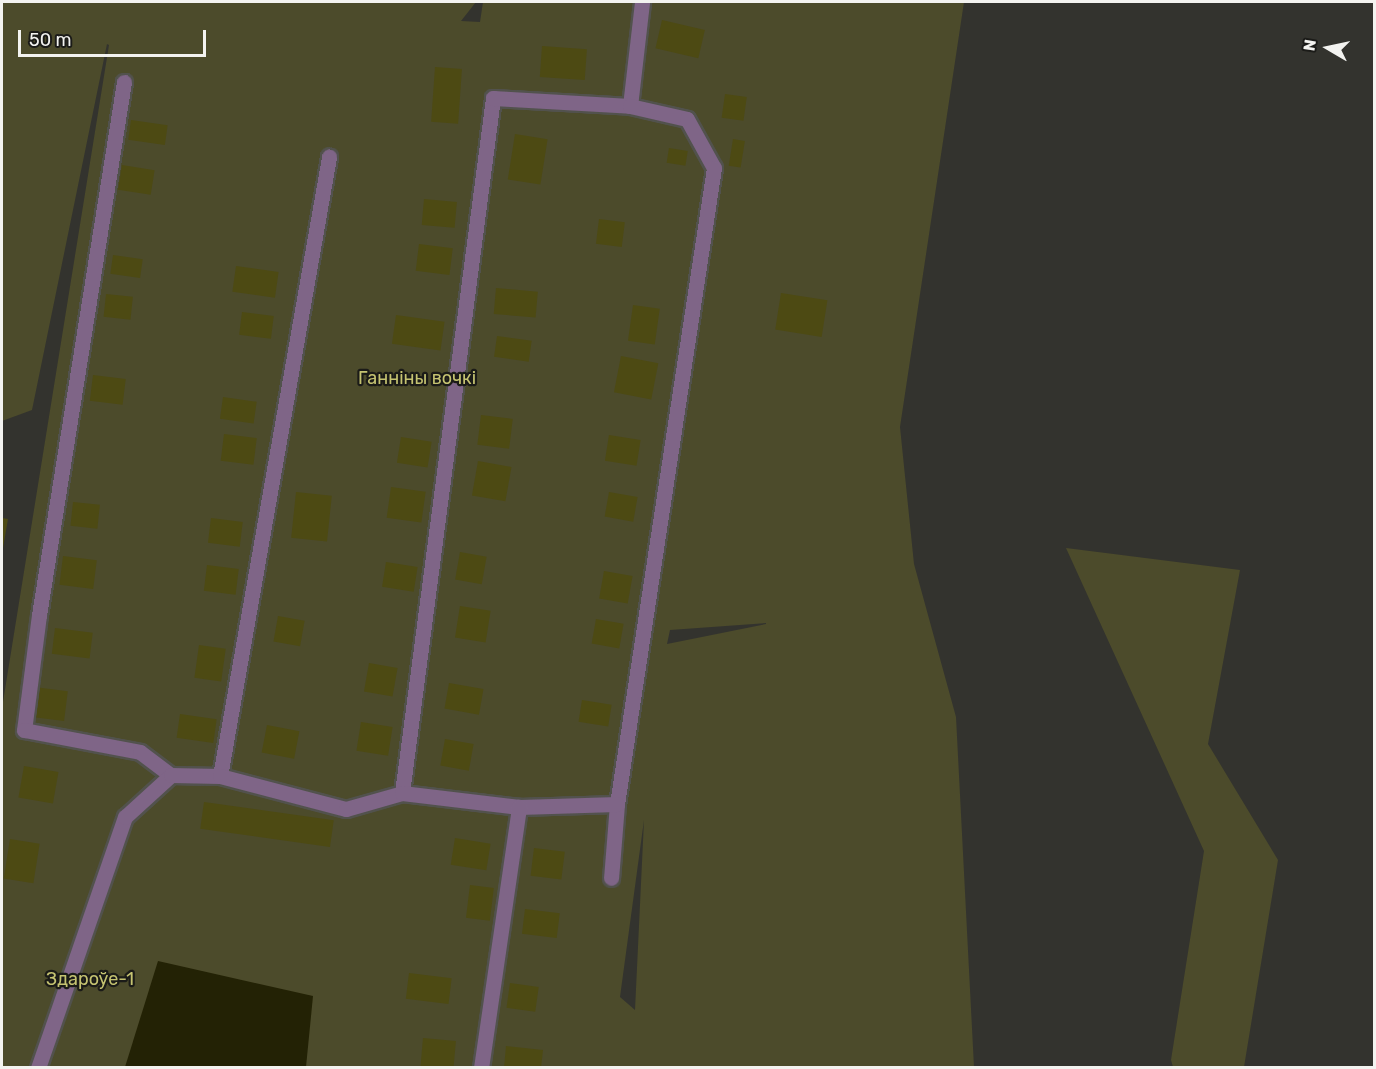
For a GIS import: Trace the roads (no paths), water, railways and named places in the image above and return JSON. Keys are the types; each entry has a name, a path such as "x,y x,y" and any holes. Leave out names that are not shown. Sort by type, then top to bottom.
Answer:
{"street":[{"path":"630,106 642,2"},
{"path":"124,82 39,615 24,730 140,752 171,775 220,776 346,809 402,793 519,807 617,804"},
{"path":"402,793 493,98 630,106 687,119 714,168 617,804 612,878"},
{"path":"220,776 328,157"},
{"path":"38,1068 125,817 171,775"},
{"path":"481,1068 519,807"}],"park label":[{"name":"Ганніны вочкі","path":"417,378"},
{"name":"Здароўе-1","path":"90,979"}]}
